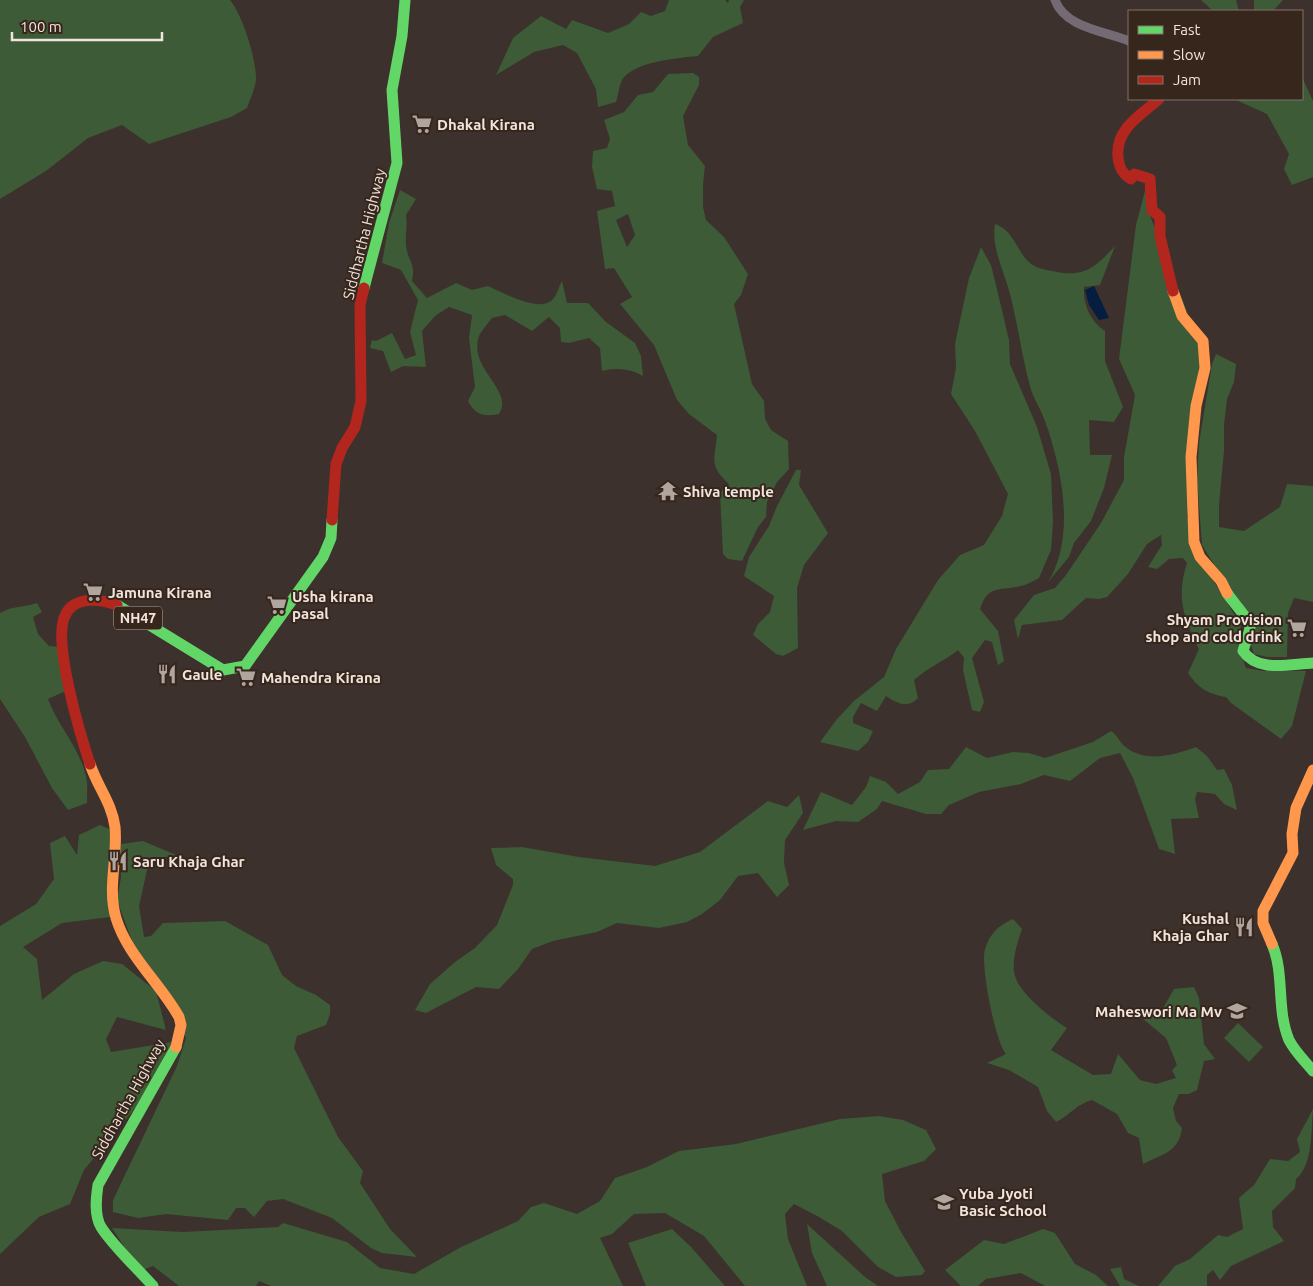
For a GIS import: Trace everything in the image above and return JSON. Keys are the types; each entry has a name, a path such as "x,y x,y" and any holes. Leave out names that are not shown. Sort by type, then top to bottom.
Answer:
{"main road":[{"name":"Siddhartha Highway","path":"153,1286 101,1227 97,1219 96,1198 98,1185 171,1059 181,1031 181,1024 175,1010 137,960 120,930 114,912 112,899 115,825 108,801 92,771 76,721 66,663 63,620 72,606 79,602 99,599 107,601 123,607 210,663 223,670 233,670 245,666 261,648 323,557 332,530 336,464 342,448 355,426 361,401 360,305 398,163 392,90 402,36 405,0"},
{"path":"1157,100 1128,124 1116,150 1118,164 1125,176 1131,179 1134,174 1150,179 1152,210 1160,217 1160,236 1165,252 1168,276 1182,316 1203,341 1205,368 1196,406 1190,457 1194,542 1200,557 1221,581 1234,605 1249,621 1250,626 1243,651 1249,660 1264,666 1313,663"},
{"path":"1313,770 1304,783 1297,807 1292,835 1294,852 1284,875 1265,905 1262,918 1276,956 1286,1035 1295,1050 1313,1071"}],"street":[{"path":"1055,0 1059,9 1068,18 1128,40"}],"green space":[{"path":"0,0 230,0 244,26 255,69 255,85 247,108 231,117 149,144 122,125 88,138 46,171 0,199"},
{"path":"669,0 725,0 728,3 729,0 744,0 740,7 743,23 713,37 698,56 657,62 636,69 622,80 616,102 598,107 596,89 577,53 563,45 534,52 496,75 513,38 541,16 566,29 572,20 608,33 629,24 641,12 651,16 665,11"},
{"path":"1201,0 1236,0 1239,10 1212,10"},
{"path":"1254,0 1283,0 1274,10 1254,10"},
{"path":"693,73 699,77 699,85 683,116 688,145 705,166 703,207 706,220 724,237 748,274 741,295 734,304 752,384 764,401 765,419 771,430 788,441 789,469 777,482 767,502 766,517 758,527 742,561 728,559 723,554 720,493 729,484 715,466 714,456 717,435 689,414 677,400 654,345 620,304 632,297 614,268 605,269 597,211 615,206 612,191 597,189 592,167 593,151 607,148 610,139 604,120 624,112 638,95 653,92 668,74","holes":["628,214 635,235 627,247 616,220"]},
{"path":"1303,79 1313,101 1313,177 1292,185 1284,169 1289,154 1267,114 1236,100 1303,100"},
{"path":"1147,183 1148,210 1197,338 1201,359 1187,517 1211,577 1241,625 1238,646 1246,668 1264,671 1306,671 1292,726 1281,739 1231,703 1226,697 1204,690 1188,673 1199,649 1185,617 1183,607 1182,586 1187,563 1183,558 1169,559 1157,569 1148,567 1162,545 1161,535 1147,544 1128,574 1107,597 1099,599 1086,598 1062,620 1022,625 1018,639 1014,620 1034,595 1055,588 1066,575 1101,523 1124,480 1124,457 1135,395 1119,359 1136,225"},
{"path":"400,190 416,199 406,215 406,247 413,268 412,281 427,298 456,283 472,290 488,286 511,297 530,303 547,303 556,295 562,281 567,303 588,303 606,322 635,343 641,356 643,376 623,369 602,371 600,348 589,338 569,343 561,342 560,328 549,317 532,331 505,315 492,318 480,334 477,346 479,357 501,396 502,405 499,414 481,414 468,401 475,387 469,338 472,315 449,307 435,316 422,331 426,367 403,366 391,372 383,351 370,348 372,340 376,341 392,333 405,359 416,355 410,332 418,300 401,270 382,263 389,223"},
{"path":"995,224 1007,231 1030,263 1049,271 1072,273 1087,270 1101,261 1115,246 1100,285 1084,287 1084,294 1088,312 1105,331 1105,361 1123,407 1114,422 1089,420 1090,455 1112,455 1104,488 1091,521 1074,543 1069,557 1048,582 1057,564 1062,545 1064,524 1061,481 1051,440 1031,390 1010,294 996,251"},
{"path":"981,247 991,265 996,285 1009,340 1010,364 1037,427 1051,474 1053,522 1051,550 1039,578 1030,583 991,592 983,601 980,609 998,631 1004,661 998,665 992,642 985,640 972,658 984,702 980,712 972,710 963,670 964,658 958,650 914,680 918,698 914,701 902,704 886,696 877,711 861,703 853,717 853,723 873,731 868,742 858,751 820,742 837,719 854,701 884,677 896,649 938,580 960,555 984,545 1002,516 1008,494 975,431 951,394 956,368 955,344 969,278"},
{"path":"1216,354 1236,364 1234,382 1227,399 1224,425 1219,527 1244,531 1280,507 1287,484 1313,486 1313,602 1294,598 1288,613 1287,657 1267,657 1254,654 1236,600 1202,545 1197,479 1199,443 1212,364"},
{"path":"796,470 801,470 799,485 828,533 804,565 797,588 798,648 783,656 776,654 753,635 758,624 770,612 774,596 744,576 749,557 769,526"},
{"path":"37,603 42,612 33,617 38,634 49,646 61,647 68,690 48,699 79,756 87,779 87,803 68,810 52,788 25,737 0,699 0,613"},
{"path":"1111,731 1125,746 1135,753 1143,755 1170,755 1196,747 1207,756 1217,770 1224,769 1232,785 1237,810 1224,804 1215,794 1197,792 1195,799 1199,818 1171,819 1175,854 1159,849 1133,778 1120,753 1100,758 1070,781 1044,775 1021,784 979,792 949,805 941,814 926,814 882,801 877,809 858,822 836,821 803,830 821,792 852,805 866,787 870,776 886,782 898,794 920,782 928,770 949,769 966,747 987,758 1013,752 1029,753 1045,758 1093,742"},
{"path":"799,795 803,813 785,840 784,863 789,885 777,897 758,873 738,876 720,900 702,914 687,922 659,928 617,923 597,932 553,941 532,949 518,969 499,989 476,987 426,1013 415,1010 430,984 455,962 475,948 497,925 513,885 513,879 496,865 491,848 522,847 579,857 655,866 700,852 768,801 787,807"},
{"path":"100,825 112,830 110,917 62,923 23,947 37,959 42,1000 74,974 103,961 122,964 156,991 166,1030 117,1017 106,1039 111,1052 172,1042 136,1107 84,1170 70,1204 39,1217 0,1254 0,926 36,904 54,879 50,843 65,836 77,855 79,835"},
{"path":"143,841 181,857 150,857 139,906 144,937 151,936 163,923 225,921 268,945 282,975 296,986 316,995 330,1005 330,1014 326,1025 297,1036 294,1048 338,1137 363,1171 360,1183 390,1229 417,1257 382,1253 371,1248 332,1218 283,1199 267,1201 254,1217 245,1208 236,1208 228,1220 166,1214 138,1218 113,1212 113,1200 177,1066 186,1038 132,941 117,900 121,877 121,844"},
{"path":"1013,919 1022,929 1014,961 1016,979 1031,1000 1067,1028 1051,1050 1093,1075 1111,1074 1118,1054 1140,1080 1156,1084 1176,1078 1172,1070 1177,1065 1166,1038 1130,1008 1158,1017 1174,989 1194,987 1199,998 1204,1044 1215,1059 1204,1061 1197,1090 1189,1094 1179,1094 1173,1108 1176,1121 1182,1128 1180,1136 1174,1147 1163,1155 1143,1164 1139,1138 1128,1133 1117,1114 1092,1100 1082,1104 1056,1122 1047,1111 1038,1087 1009,1070 987,1063 1006,1054 997,1035 993,1019 985,970 985,949 996,930"},
{"path":"1238,1023 1263,1047 1249,1062 1224,1038"},
{"path":"1313,1109 1310,1147 1306,1165 1296,1179 1295,1188 1272,1211 1273,1227 1284,1241 1231,1266 1220,1280 1213,1270 1207,1275 1207,1286 1158,1286 1175,1266 1190,1259 1218,1235 1227,1237 1243,1229 1239,1198 1254,1185 1270,1159 1288,1161 1300,1152 1297,1139"},
{"path":"879,1116 903,1120 926,1130 936,1149 924,1161 882,1174 885,1201 925,1271 922,1275 896,1277 878,1267 842,1231 794,1204 785,1214 788,1239 807,1286 745,1286 704,1236 665,1213 634,1214 612,1234 600,1238 623,1286 271,1286 259,1281 256,1286 179,1286 153,1266 140,1271 112,1228 182,1232 278,1227 283,1223 347,1242 380,1268 414,1274 461,1247 518,1221 531,1207 544,1203 577,1214 600,1201 615,1178 647,1167 679,1151 736,1144 840,1119"},
{"path":"807,1224 865,1277 878,1286 827,1286 812,1253"},
{"path":"672,1229 691,1247 725,1286 646,1286 628,1243"},
{"path":"1043,1229 1055,1233 1075,1264 1096,1275 1108,1286 1045,1286 1021,1273 986,1279 978,1286 961,1286 945,1270 984,1240 1004,1244"},
{"path":"1121,1267 1124,1279 1139,1286 1120,1286 1110,1269"}],"water":[{"path":"1094,286 1109,318 1099,320 1089,305 1085,290"}],"traffic: fast":[{"path":"364,288 397,163 392,90 402,36 405,0"},
{"path":"117,605 223,670 245,666 323,557 331,538 332,520"},
{"path":"1227,593 1249,624 1250,627 1243,651 1249,658 1265,665 1275,666 1313,663"},
{"path":"1272,944 1278,967 1285,1028 1291,1044 1313,1071"},
{"path":"153,1286 119,1250 101,1227 96,1212 97,1195 98,1185 176,1047"}],"traffic: slow":[{"path":"1173,291 1182,316 1203,341 1205,368 1196,406 1191,457 1194,542 1200,557 1221,581 1227,593"},
{"path":"90,764 108,802 115,827 112,895 116,918 136,957 179,1017 181,1025 176,1047"},
{"path":"1272,944 1263,923 1263,911 1293,853 1292,834 1296,808 1313,770"}],"traffic: jam":[{"path":"1158,100 1137,117 1125,131 1118,147 1118,157 1119,164 1125,175 1131,179 1134,174 1150,179 1152,210 1160,217 1160,236 1173,291"},
{"path":"332,520 336,464 342,448 355,427 361,401 360,305 364,288"},
{"path":"90,764 80,732 65,669 62,648 64,618 73,605 80,602 94,600 117,605"}],"place":[{"name":"Dhakal Kirana","path":"422,124"},
{"name":"Shiva temple","path":"668,491"},
{"name":"Jamuna Kirana","path":"93,592"},
{"name":"Usha kirana pasal","path":"277,605"},
{"name":"Shyam Provision shop and cold drink","path":"1297,628"},
{"name":"Gaule","path":"167,674"},
{"name":"Mahendra Kirana","path":"246,677"},
{"name":"Saru Khaja Ghar","path":"118,861"},
{"name":"Kushal Khaja Ghar","path":"1244,927"},
{"name":"Maheswori Ma Mv","path":"1237,1011"},
{"name":"Yuba Jyoti Basic School","path":"944,1202"}]}
